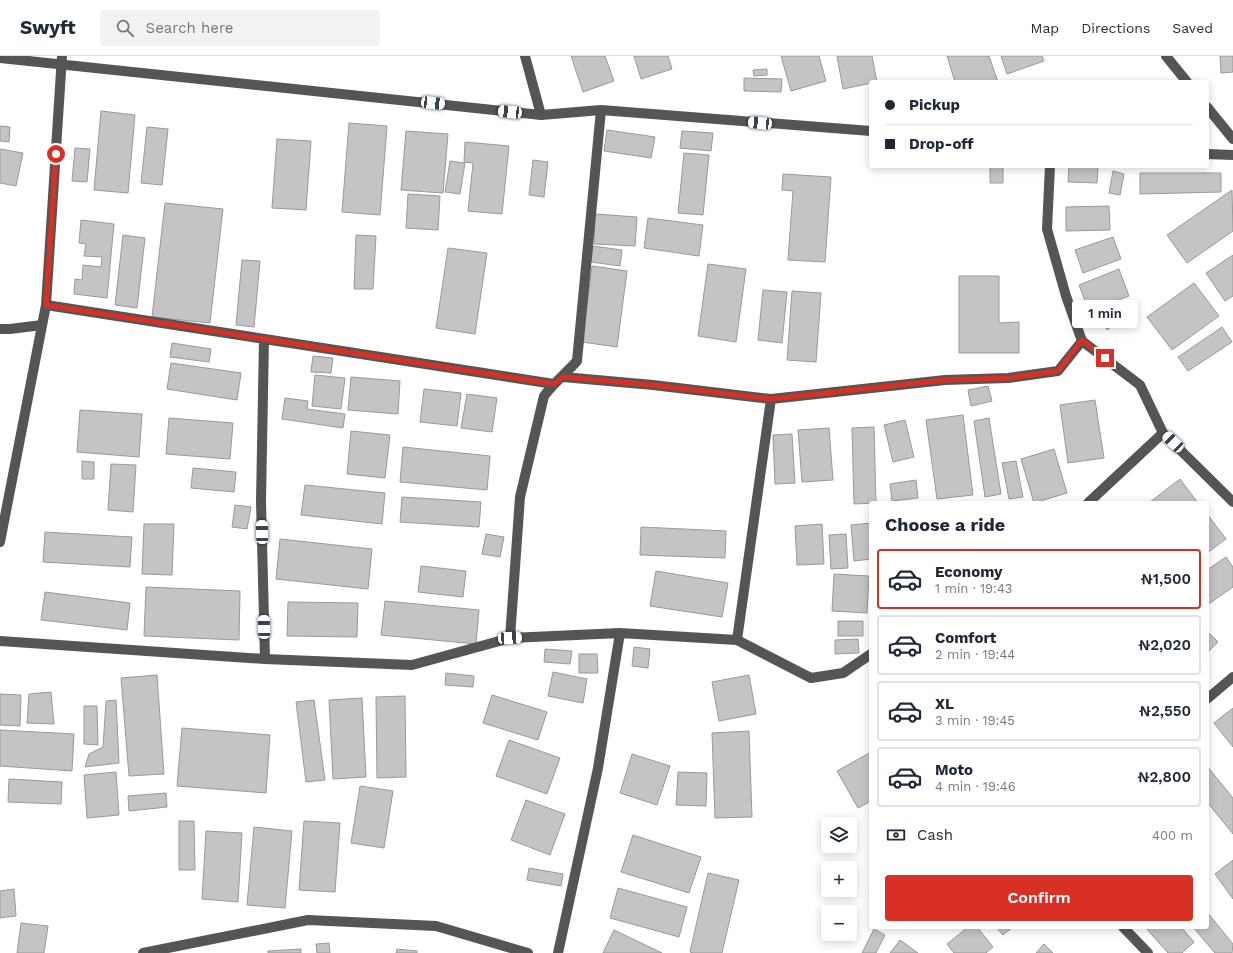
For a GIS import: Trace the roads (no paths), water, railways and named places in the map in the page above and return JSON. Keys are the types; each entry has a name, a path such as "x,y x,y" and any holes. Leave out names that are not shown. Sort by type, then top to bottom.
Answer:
{"street":[{"path":"525,56 541,115"},
{"path":"1166,56 1185,80"},
{"path":"0,58 62,59 541,115 601,110 869,131"},
{"path":"0,542 46,305 62,59"},
{"path":"1209,109 1233,139"},
{"path":"510,638 520,497 544,396 577,361 601,110"},
{"path":"1209,154 1233,156"},
{"path":"1050,168 1047,229 1066,296 1082,340 1140,385 1163,433 1233,502"},
{"path":"46,305 554,384"},
{"path":"0,329 10,330 42,325"},
{"path":"264,339 262,501 264,659"},
{"path":"563,377 653,385 771,399 945,380 1008,378 1058,371 1082,340"},
{"path":"737,640 771,399"},
{"path":"1090,501 1163,433"},
{"path":"0,641 264,659 412,664 510,638 620,633 737,640 811,678 843,673 869,655"},
{"path":"558,953 598,768 620,633"},
{"path":"1209,697 1233,677"},
{"path":"143,953 308,920 436,926 528,953"},
{"path":"1125,929 1148,953"}]}
